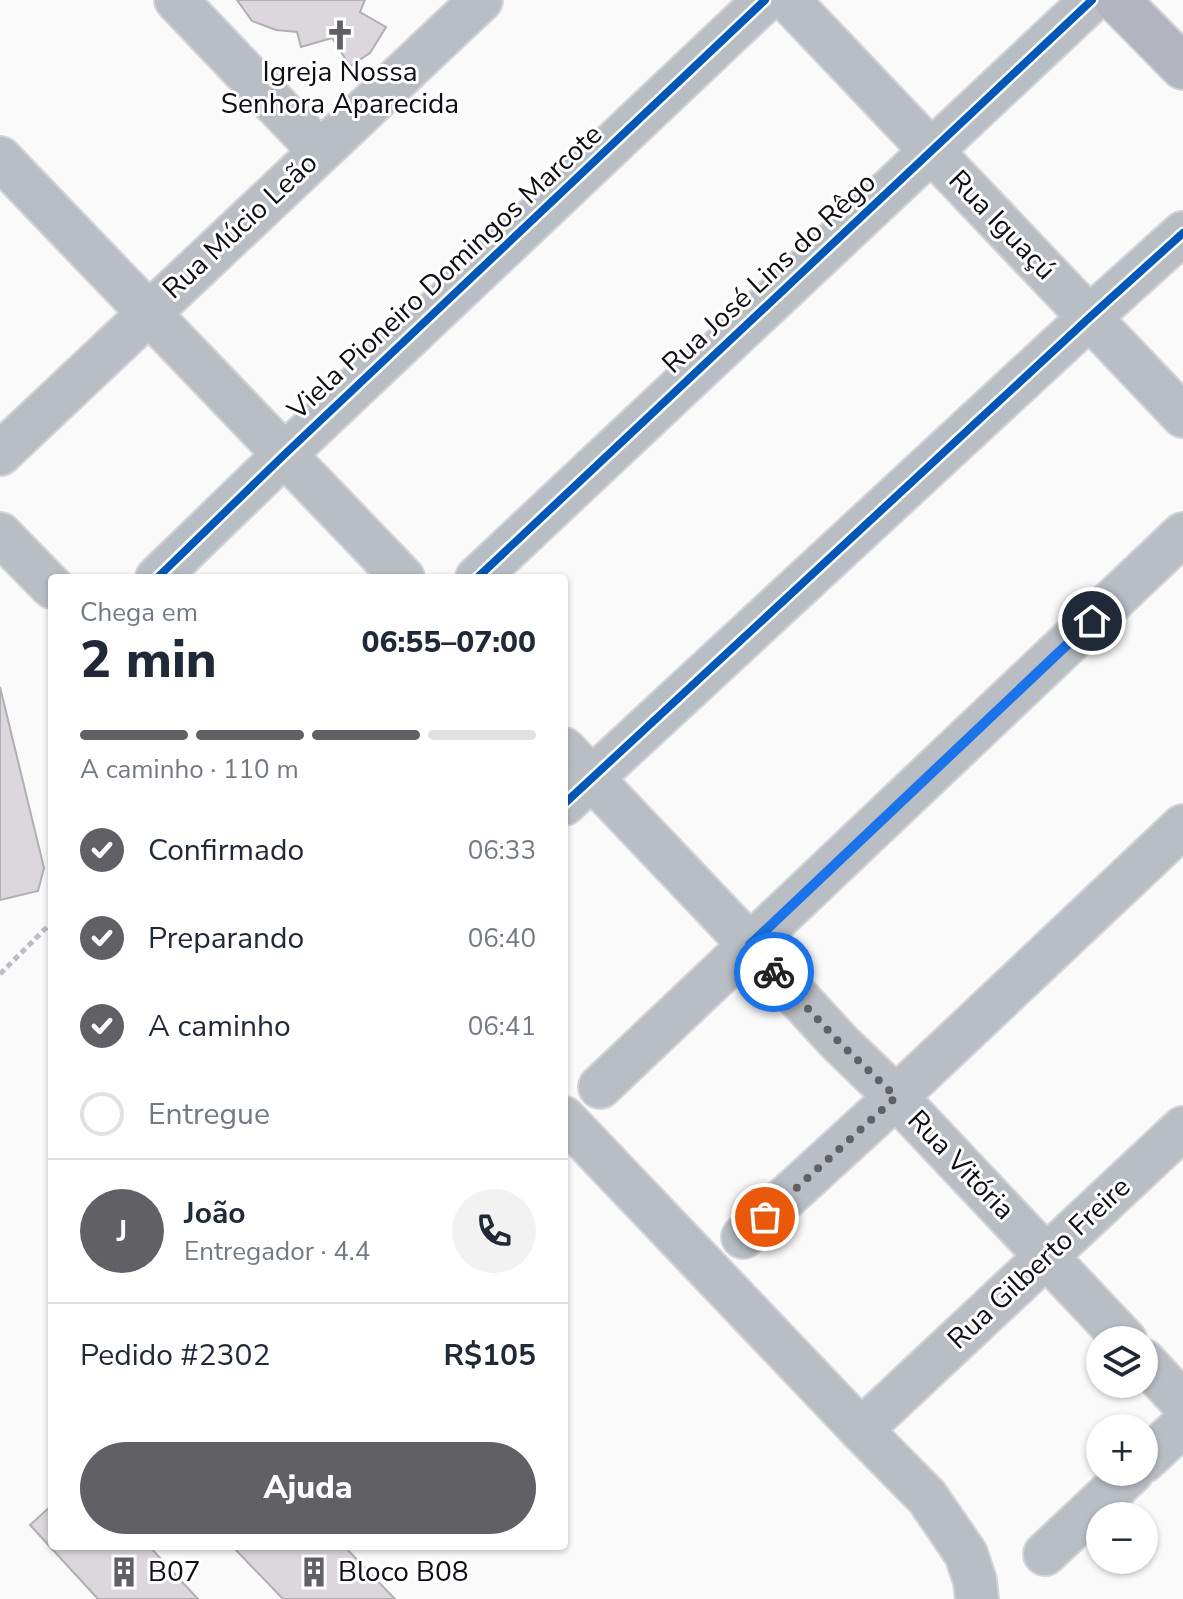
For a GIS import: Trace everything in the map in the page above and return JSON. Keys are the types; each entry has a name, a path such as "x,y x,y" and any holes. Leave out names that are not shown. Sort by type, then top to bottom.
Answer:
{"main road":[{"path":"1117,0 1183,67"}],"street":[{"path":"176,0 320,151"},
{"name":"Viela Pioneiro Domingos Marcote","path":"161,574 765,0"},
{"name":"Rua Iguaçú","path":"788,0 1183,416"},
{"name":"Rua José Lins do Rêgo","path":"481,574 1092,0"},
{"name":"Rua Múcio Leão","path":"0,454 320,151 470,4"},
{"path":"0,158 399,574"},
{"path":"573,777 1183,233"},
{"path":"0,534 48,583"},
{"path":"600,1087 1183,534"},
{"name":"Rua Vitória","path":"573,777 750,945 1112,1326"},
{"path":"743,1237 1183,826"},
{"path":"568,1122 927,1497 966,1554 977,1599"},
{"name":"Rua Gilberto Freire","path":"861,1430 1183,1128"},
{"path":"1158,1376 1183,1403"},
{"path":"1158,1448 1183,1425"},
{"path":"1045,1554 1117,1486"}],"path":[{"path":"0,974 48,926"}],"building":[{"name":"Igreja Nossa Senhora Aparecida","path":"237,0 365,0 360,12 386,27 370,53 350,66 332,38 301,47 297,32 276,30 252,21"},
{"path":"0,687 44,868 38,891 0,900"},
{"name":"B07","path":"48,1509 48,1545 30,1525"},
{"name":"B07","path":"53,1550 153,1550 198,1599 98,1599"},
{"name":"Bloco B08","path":"236,1550 348,1550 395,1599 283,1599"}],"cycle path":[{"path":"161,574 765,0"},
{"path":"481,574 1092,0"},
{"path":"568,800 1183,233"}],"way so far":[{"path":"765,1217 896,1097 774,972"}],"place":[{"name":"Igreja Nossa Senhora Aparecida","path":"340,35"},
{"name":"B07","path":"124,1572"},
{"name":"Bloco B08","path":"314,1572"}],"route":[{"path":"774,972 750,945 1092,621"}]}
